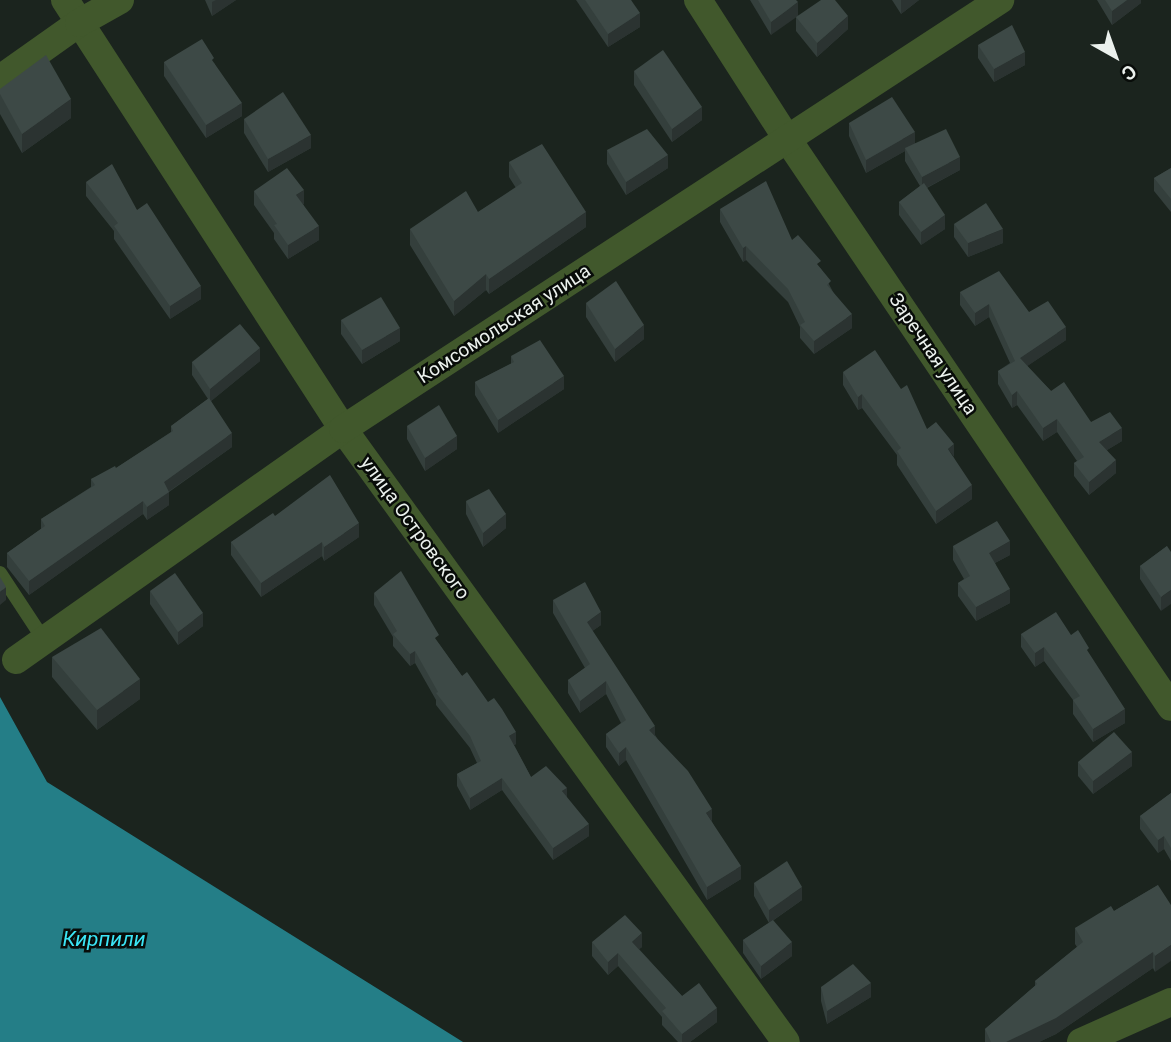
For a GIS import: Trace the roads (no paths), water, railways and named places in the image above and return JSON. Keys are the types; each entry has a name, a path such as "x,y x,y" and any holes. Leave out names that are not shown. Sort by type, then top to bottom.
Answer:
{"street":[{"path":"0,79 72,12 120,0"},
{"name":"Заречная улица","path":"698,0 788,139 1171,707"},
{"name":"Комсомольская улица","path":"16,660 344,429 1000,0"},
{"name":"улица Островского","path":"72,12 344,429 786,1042"},
{"path":"1081,1042 1171,1002"}],"lane":[{"path":"0,573 44,640"}],"water":[{"name":"Кирпили","path":"0,697 47,782 463,1042 0,1042"}]}
